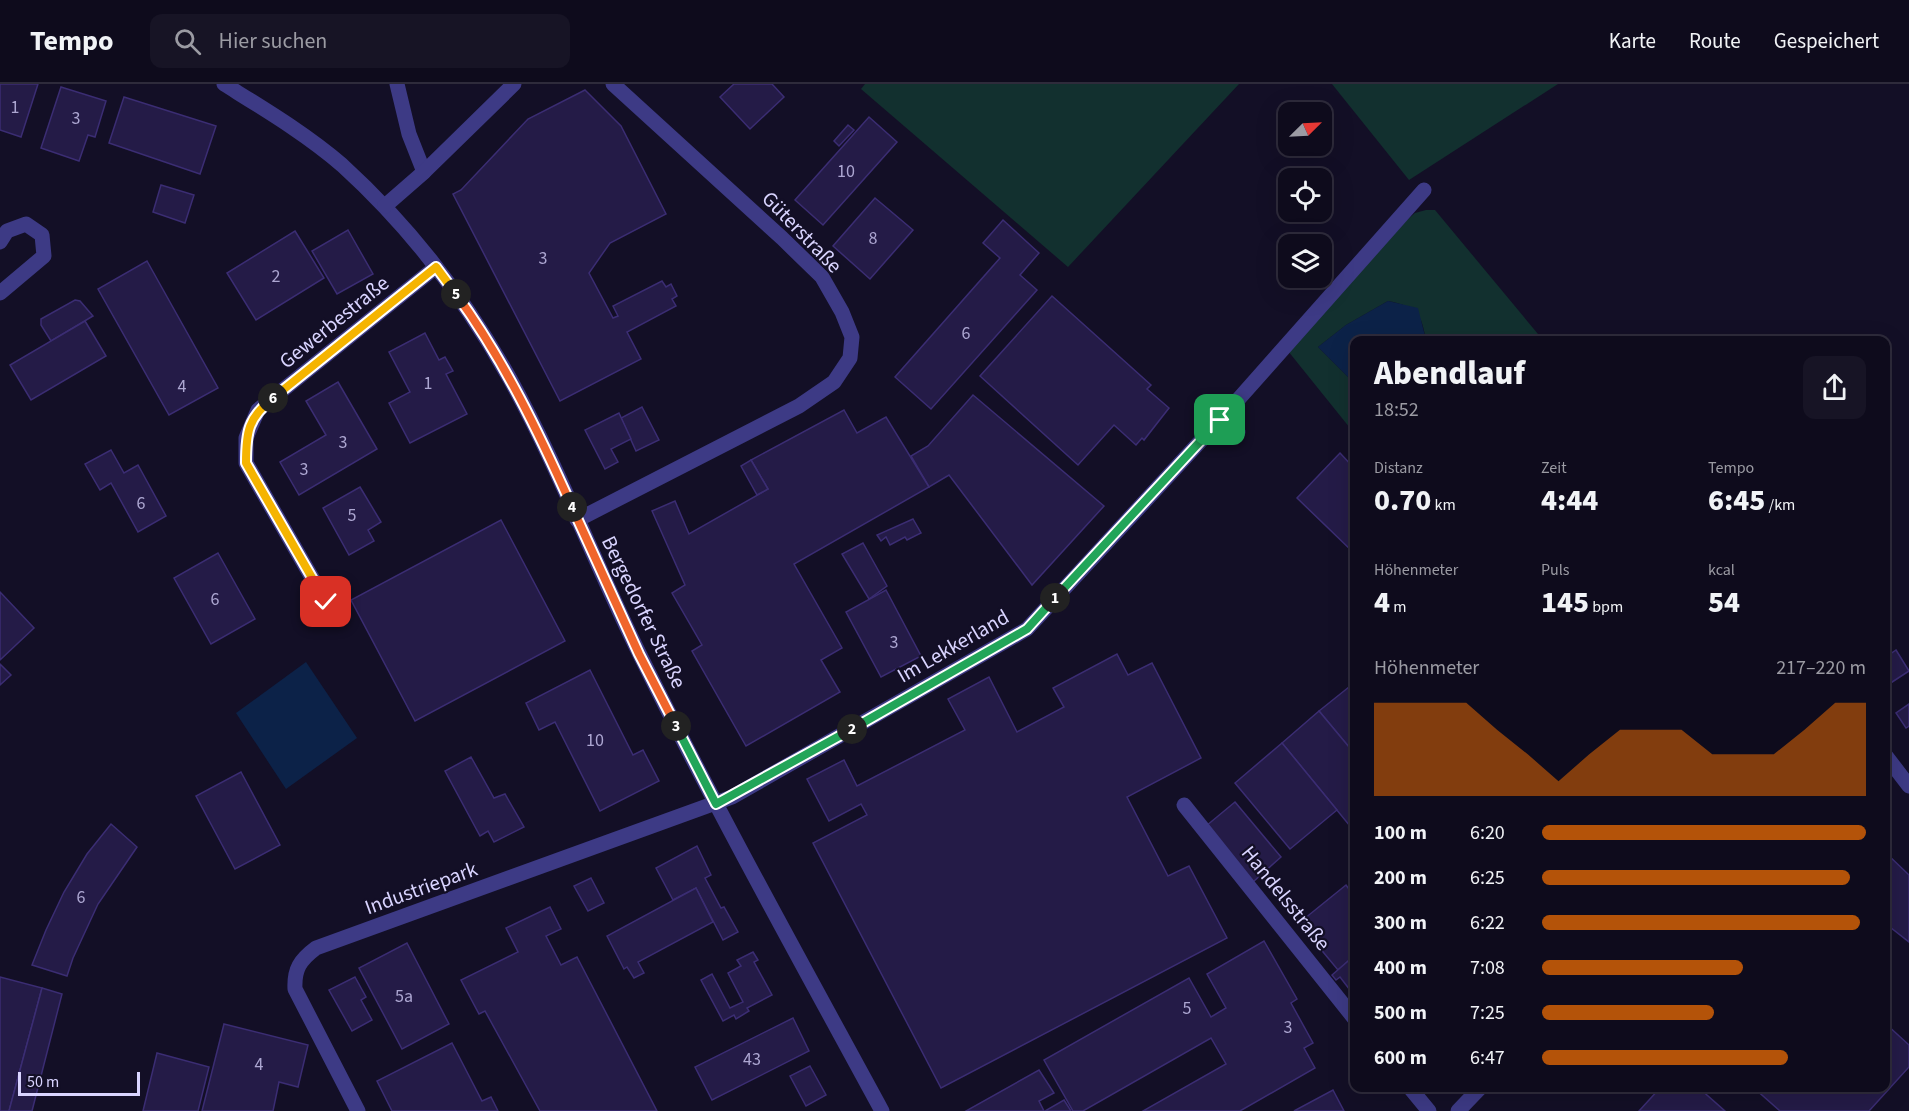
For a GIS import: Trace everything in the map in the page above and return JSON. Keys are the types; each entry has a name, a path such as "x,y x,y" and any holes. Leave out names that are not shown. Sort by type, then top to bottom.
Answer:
{"street":[{"name":"Bergedorfer Straße","path":"224,84 291,127 339,163 385,206 436,267 475,320 510,378 541,439 639,654 716,804 882,1111"},
{"path":"397,84 409,134 424,172"},
{"path":"385,206 424,172 514,84"},
{"name":"Güterstraße","path":"577,520 799,406 834,382 850,358 852,337 842,312 822,277 774,230 613,84"},
{"name":"Im Lekkerland","path":"716,804 1027,629 1220,420 1424,190"},
{"path":"0,242 7,231 26,224 42,235 44,256 0,293"},
{"name":"Gewerbestraße","path":"326,602 246,463 246,438 258,410 436,267"},
{"path":"1220,420 1238,432"},
{"path":"1890,761 1909,786"},
{"name":"Industriepark","path":"358,1111 295,989 295,974 302,958 316,948 716,804"},
{"name":"Handelsstraße","path":"1184,805 1350,1013"},
{"path":"1413,1092 1429,1111"},
{"path":"1458,1111 1476,1092"}],"green space":[{"path":"865,84 1239,84 1068,267 861,89"},
{"path":"1332,84 1558,84 1409,180"},
{"path":"1435,210 1540,336 1425,336 1416,312 1388,301 1346,325 1318,347 1350,379 1350,428 1288,351 1415,213"}],"water":[{"path":"1388,301 1418,308 1425,336 1350,336 1350,379 1318,347 1346,325"},
{"path":"306,662 357,738 286,789 236,713"}],"building":[{"path":"0,84 38,84 21,137 0,130"},
{"path":"734,84 772,84 784,97 750,129 720,97"},
{"path":"61,87 106,101 95,137 88,135 79,161 41,148"},
{"path":"585,90 621,126 666,214 610,243 589,273 613,318 618,316 613,306 662,281 666,287 671,284 677,296 672,299 676,306 627,332 641,359 560,401 453,194 461,190 528,119"},
{"path":"124,97 216,126 200,174 109,143"},
{"path":"869,117 897,142 823,225 795,200"},
{"path":"848,125 854,130 839,146 834,141"},
{"path":"161,185 194,195 185,223 153,212"},
{"path":"875,198 913,230 870,279 833,246"},
{"path":"1003,220 1039,253 1020,275 1037,290 931,409 895,377 1000,258 983,243"},
{"path":"348,230 373,274 337,294 312,251"},
{"path":"295,231 324,278 256,320 227,273"},
{"path":"147,261 218,388 169,415 98,289"},
{"path":"1052,296 1151,385 1147,389 1169,408 1144,440 1142,438 1136,445 1114,425 1078,465 980,376"},
{"path":"75,300 80,301 93,316 51,341 41,325 41,319"},
{"path":"85,321 106,356 31,400 10,365"},
{"path":"425,333 439,360 445,357 453,371 446,374 467,414 410,443 389,403 410,392 389,352"},
{"path":"338,382 377,449 299,495 280,462 326,435 306,401"},
{"path":"973,395 1104,506 1032,585 949,475 929,487 911,456 928,446"},
{"path":"642,407 659,440 636,451 621,418"},
{"path":"844,410 857,433 886,417 929,487 794,564 842,648 821,660 840,692 746,746 692,651 702,645 672,593 685,585 652,511 675,501 689,534 768,489 751,460"},
{"path":"619,413 631,439 611,449 618,462 605,469 585,430"},
{"path":"111,450 124,473 138,465 166,516 138,532 111,483 100,490 85,464"},
{"path":"1340,453 1350,464 1350,549 1297,498"},
{"path":"751,460 768,489 757,495 741,466"},
{"path":"360,487 381,522 368,530 374,541 349,555 323,508"},
{"path":"913,519 921,533 907,540 905,537 890,545 886,537 881,541 877,535"},
{"path":"501,520 565,641 415,721 351,600"},
{"path":"863,543 887,586 869,599 842,554"},
{"path":"218,553 255,619 211,644 174,578"},
{"path":"886,590 921,656 881,677 846,612"},
{"path":"0,592 34,628 0,660"},
{"path":"1896,650 1909,671 1890,683 1890,654"},
{"path":"1117,654 1128,675 1152,663 1201,758 1127,797 1168,876 1189,866 1227,938 941,1088 813,843 867,815 861,804 829,821 807,779 844,760 857,786 965,730 948,699 989,677 1017,732 1064,707 1053,688"},
{"path":"0,664 11,675 0,685"},
{"path":"590,670 633,755 643,750 659,781 600,811 555,722 539,730 526,703"},
{"path":"1350,686 1350,748 1319,711"},
{"path":"1909,704 1909,726 1906,728 1896,713"},
{"path":"1319,711 1350,748 1350,826 1282,743"},
{"path":"1282,743 1337,810 1290,849 1235,783"},
{"path":"471,757 494,798 505,794 524,827 494,842 488,831 480,836 445,771"},
{"path":"241,772 280,845 235,869 196,796"},
{"path":"1235,802 1281,857 1253,882 1206,826"},
{"path":"111,824 137,847 98,904 67,976 32,965 64,892 87,854"},
{"path":"697,846 711,875 705,878 721,908 724,907 738,932 723,940 696,888 673,900 656,868"},
{"path":"1890,857 1909,875 1909,942 1890,927"},
{"path":"591,878 604,903 588,911 574,886"},
{"path":"1346,885 1350,890 1350,960 1338,970 1299,923"},
{"path":"696,888 713,922 638,962 644,973 634,978 627,967 624,969 607,936"},
{"path":"550,907 561,929 546,936 561,965 577,957 657,1111 540,1111 485,1011 479,1014 461,980 518,952 506,928"},
{"path":"1264,941 1297,999 1291,1003 1313,1043 1304,1048 1315,1068 1240,1111 1143,1111 1226,1064 1211,1038 1083,1111 1073,1111 1044,1060 1189,978 1211,1017 1226,1008 1207,974"},
{"path":"407,943 449,1024 402,1049 359,968"},
{"path":"753,952 758,960 754,962 772,995 747,1008 749,1011 736,1019 734,1015 723,1021 701,980 712,974 730,1008 743,1002 728,973 741,966 737,960"},
{"path":"1350,959 1350,990 1340,977 1336,980 1332,975"},
{"path":"0,977 42,988 9,1111 0,1111"},
{"path":"355,977 366,997 361,1000 372,1020 352,1031 329,990"},
{"path":"42,988 62,994 32,1111 9,1111"},
{"path":"793,1018 809,1051 712,1100 695,1067"},
{"path":"224,1024 308,1045 298,1087 279,1082 273,1111 202,1111"},
{"path":"1890,1028 1909,1045 1909,1067 1890,1088"},
{"path":"452,1043 482,1101 491,1097 498,1111 392,1111 377,1081"},
{"path":"157,1053 209,1067 198,1111 143,1111"},
{"path":"810,1066 826,1095 806,1106 790,1076"},
{"path":"1039,1070 1054,1093 1039,1101 1044,1111 966,1111"},
{"path":"1333,1090 1344,1111 1294,1111"},
{"path":"1656,1092 1704,1092 1725,1111 1639,1111"},
{"path":"1759,1092 1886,1092 1869,1111 1780,1111"},
{"path":"1064,1100 1071,1111 1045,1111"}],"route":[{"path":"326,602 246,463 246,438 258,410 436,267 475,320 510,378 541,439 639,654 716,804 1027,629 1220,420"}]}
